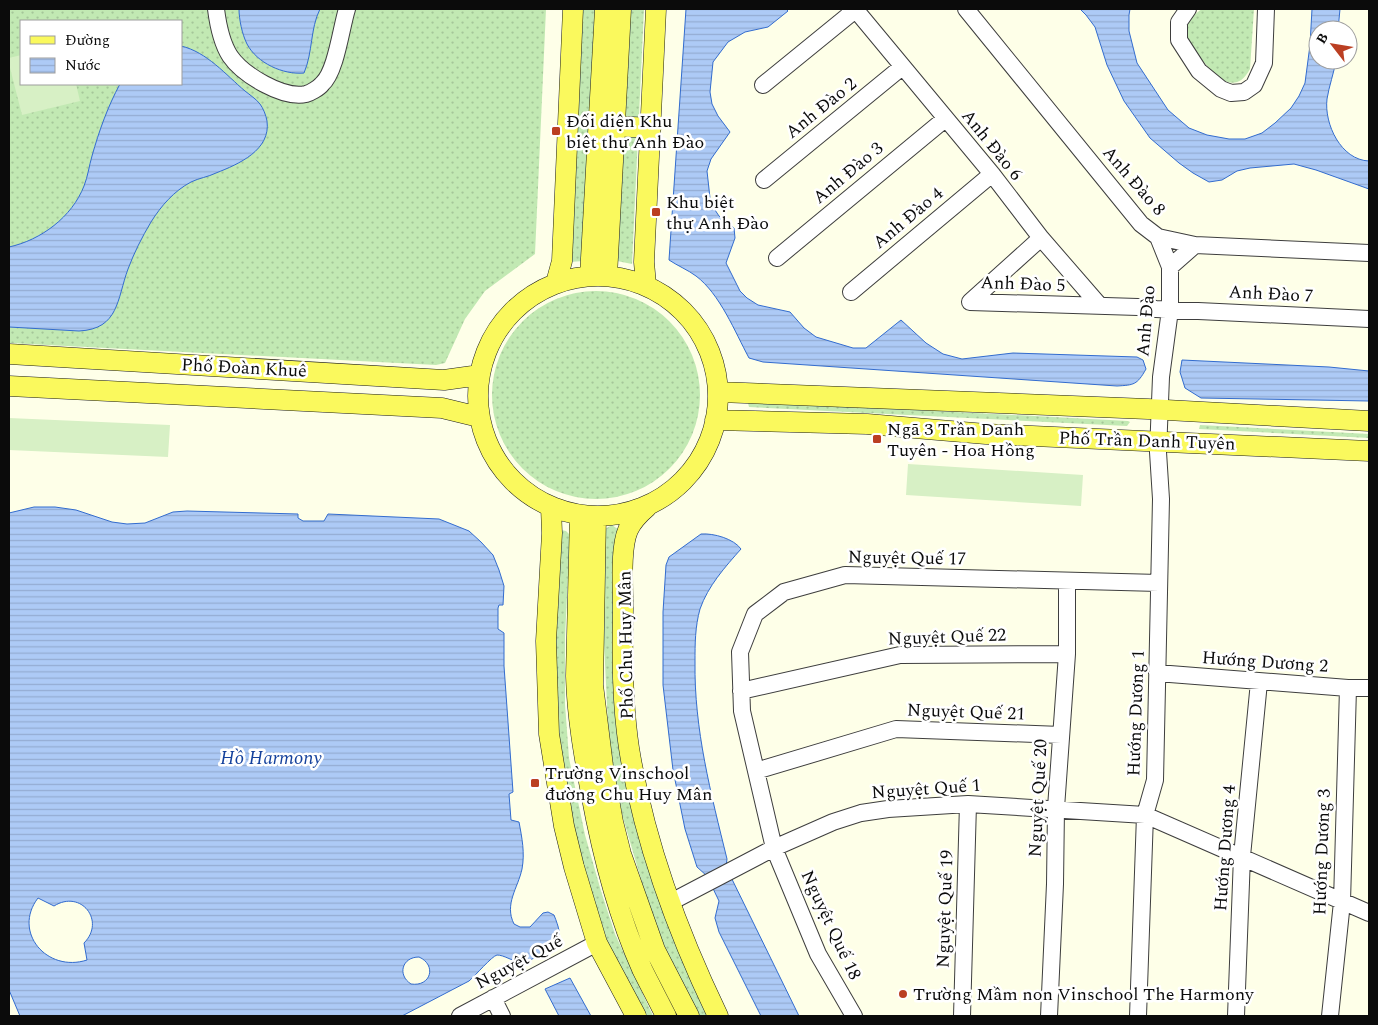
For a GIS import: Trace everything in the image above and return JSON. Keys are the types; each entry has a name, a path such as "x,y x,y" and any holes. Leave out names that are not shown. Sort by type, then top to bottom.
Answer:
{"main road":[{"path":"556,283 562,253 573,9"},
{"path":"598,276 614,126 610,47 605,9"},
{"path":"598,276 610,47 621,9"},
{"path":"646,284 644,262 656,9"},
{"path":"572,48 610,47"},
{"path":"614,126 651,128"},
{"path":"581,276 598,276 627,278 646,284 679,305 703,336 711,354 719,392 715,420 705,451 695,468 682,483 666,496 648,506 609,516 588,516 551,507 533,498 517,486 504,471 487,443 479,417 478,396 485,354 506,318 526,300 556,283 581,276"},
{"name":"Phố Đoàn Khuê","path":"9,354 444,380 480,375"},
{"name":"Phố Đoàn Khuê","path":"9,386 442,408 479,417"},
{"name":"Phố Trần Danh Tuyên","path":"719,392 1160,410 1369,421"},
{"name":"Phố Trần Danh Tuyên","path":"715,420 867,424 986,434 1369,450"},
{"name":"Phố Chu Huy Mân","path":"648,506 628,530 624,548 622,657 631,756 643,817 669,903 692,960 718,1016"},
{"path":"551,507 552,533 546,641 549,734 564,826 574,867 597,943 636,1016"},
{"path":"588,516 576,676 576,694 585,764 599,834 624,922 642,968 666,1016"},
{"name":"Phố Chu Huy Mân","path":"588,516 593,685 601,756 611,813 643,920 655,950 689,1016"}],"street":[{"path":"216,9 222,40 230,56 240,67 270,87 288,94 306,94 323,84 332,69 346,9"},
{"path":"763,85 849,14 850,9"},
{"name":"Anh Đào 6","path":"855,9 992,174 1041,238 1100,306"},
{"name":"Anh Đào 8","path":"966,9 1141,224 1158,237 1195,245 1369,253"},
{"path":"1188,9 1179,22 1179,40 1199,72 1221,89 1232,94 1244,92 1254,85 1264,63 1266,9"},
{"name":"Anh Đào 2","path":"764,180 902,67"},
{"name":"Anh Đào 3","path":"777,258 945,119"},
{"name":"Anh Đào 4","path":"851,292 992,174"},
{"name":"Anh Đào","path":"1158,237 1170,267 1170,310 1161,378 1160,410"},
{"name":"Anh Đào 5","path":"1041,238 970,302 1170,310"},
{"path":"1170,267 1195,245"},
{"name":"Anh Đào 7","path":"1170,310 1369,318"},
{"name":"Hướng Dương 1","path":"1138,1016 1145,815 1155,780 1161,500 1160,410"},
{"name":"Nguyệt Quế 17","path":"774,848 742,711 740,652 755,614 784,592 845,575 1159,583"},
{"name":"Nguyệt Quế 20","path":"1049,1016 1055,884 1056,808 1067,654 1067,582"},
{"name":"Nguyệt Quế 22","path":"741,690 900,655 1067,654"},
{"name":"Hướng Dương 2","path":"1157,673 1259,682 1369,688"},
{"name":"Hướng Dương 4","path":"1236,1016 1242,856 1259,682"},
{"name":"Hướng Dương 3","path":"1330,1016 1342,902 1348,688"},
{"name":"Nguyệt Quế 21","path":"756,771 896,729 1061,735"},
{"name":"Nguyệt Quế 1","path":"669,903 774,848 833,822 861,813 888,809 968,804 1145,815 1369,913"},
{"name":"Nguyệt Quế 19","path":"962,1016 968,804"},
{"name":"Nguyệt Quế 18","path":"774,848 818,954 854,1016"},
{"name":"Nguyệt Quế","path":"460,1016 597,943"},
{"path":"493,998 502,1016"}],"green space":[{"path":"9,9 546,9 535,254 485,291 465,319 445,363 436,365 9,343"},
{"path":"581,9 596,9 584,261 569,262"},
{"path":"629,9 644,9 632,264 617,261"},
{"path":"1202,9 1254,9 1250,69 1244,78 1237,82 1230,83 1217,76 1187,40 1187,26 1193,16"},
{"path":"20,55 20,85 76,85 80,101 22,115 9,58"},
{"path":"586,291 606,291 626,295 645,303 670,321 683,337 692,355 700,385 696,425 692,435 683,453 670,469 654,482 626,495 606,499 586,499 566,495 547,487 530,476 515,461 504,444 496,425 492,405 492,385 496,365 504,346 515,329 530,314 547,303 566,295"},
{"path":"750,401 1130,422 1127,426 749,407 748,403"},
{"path":"9,418 170,425 168,457 9,450"},
{"path":"1200,425 1369,434 1369,438 1199,429"},
{"path":"908,464 1083,475 1081,506 906,495"},
{"path":"612,525 619,530 623,751 711,1016 695,1016 653,920 623,818 613,770 608,725 604,643 605,529"},
{"path":"561,530 566,531 570,535 565,637 565,704 569,758 585,835 615,934 653,1016 639,1016 603,940 560,778 552,638"}],"water":[{"path":"239,9 320,9 304,73 279,70 257,57 245,40"},
{"path":"686,9 786,9 788,11 768,27 745,32 728,42 713,62 710,92 712,104 730,132 711,159 707,171 710,198 719,216 734,228 735,238 726,263 740,291 747,298 758,305 790,312 804,328 816,337 853,348 866,348 901,320 926,343 943,354 962,359 1013,353 1137,357 1143,360 1146,369 1140,378 1135,383 1117,386 763,362 749,358 720,303 705,284 690,272 669,260"},
{"path":"1080,9 1130,9 1129,31 1137,63 1168,110 1189,128 1207,135 1229,139 1245,139 1262,133 1291,108 1299,96 1305,83 1308,60 1308,70 1334,70 1327,99 1328,119 1336,139 1343,148 1359,159 1369,161 1369,189 1294,164 1250,168 1237,171 1222,180 1209,182 1193,173 1150,138 1124,101 1107,65 1095,27"},
{"path":"1312,9 1340,9 1339,20 1311,20"},
{"path":"182,46 208,59 258,102 266,116 267,131 259,148 252,154 234,165 191,182 174,194 164,205 141,239 114,310 102,325 79,331 9,327 9,247 21,244 44,233 72,208 87,178 101,128 120,85 182,85"},
{"path":"1182,360 1329,367 1369,371 1369,401 1201,398 1185,388 1180,372"},
{"name":"Hồ Harmony","path":"34,507 55,507 76,510 112,522 127,524 145,523 173,512 187,511 298,514 298,518 303,521 324,521 328,514 439,519 469,531 493,555 504,586 503,605 499,605 498,608 498,629 504,633 504,666 513,792 509,794 511,820 519,822 523,851 522,869 511,903 511,917 514,924 520,927 530,927 543,913 548,912 554,915 559,930 556,944 546,952 524,962 497,955 469,981 402,1016 20,1016 9,990 9,513","holes":["38,898 54,906 64,902 73,902 81,904 87,910 91,917 92,926 90,934 84,943 87,960 59,961 47,955 38,947 32,936 29,924 31,911","419,957 428,965 429,975 423,982 411,984 404,976 403,967 409,960"]},
{"path":"701,534 723,537 734,542 741,549 718,577 703,601 698,616 695,642 695,687 700,737 727,859 726,867 799,1016 761,1016 719,932 715,918 719,901 707,876 697,867 685,829 673,770 663,685 663,612 666,565 669,557"},
{"path":"570,978 591,1016 559,1016 545,989"}],"place":[{"name":"Đối diện Khu biệt thự Anh Đào","path":"556,131"},
{"name":"Khu biệt thự Anh Đào","path":"656,212"},
{"name":"Ngã 3 Trần Danh Tuyên - Hoa Hồng","path":"877,439"},
{"name":"Trường Vinschool đường Chu Huy Mân","path":"535,783"},
{"name":"Trường Mầm non Vinschool The Harmony","path":"903,994"}]}
